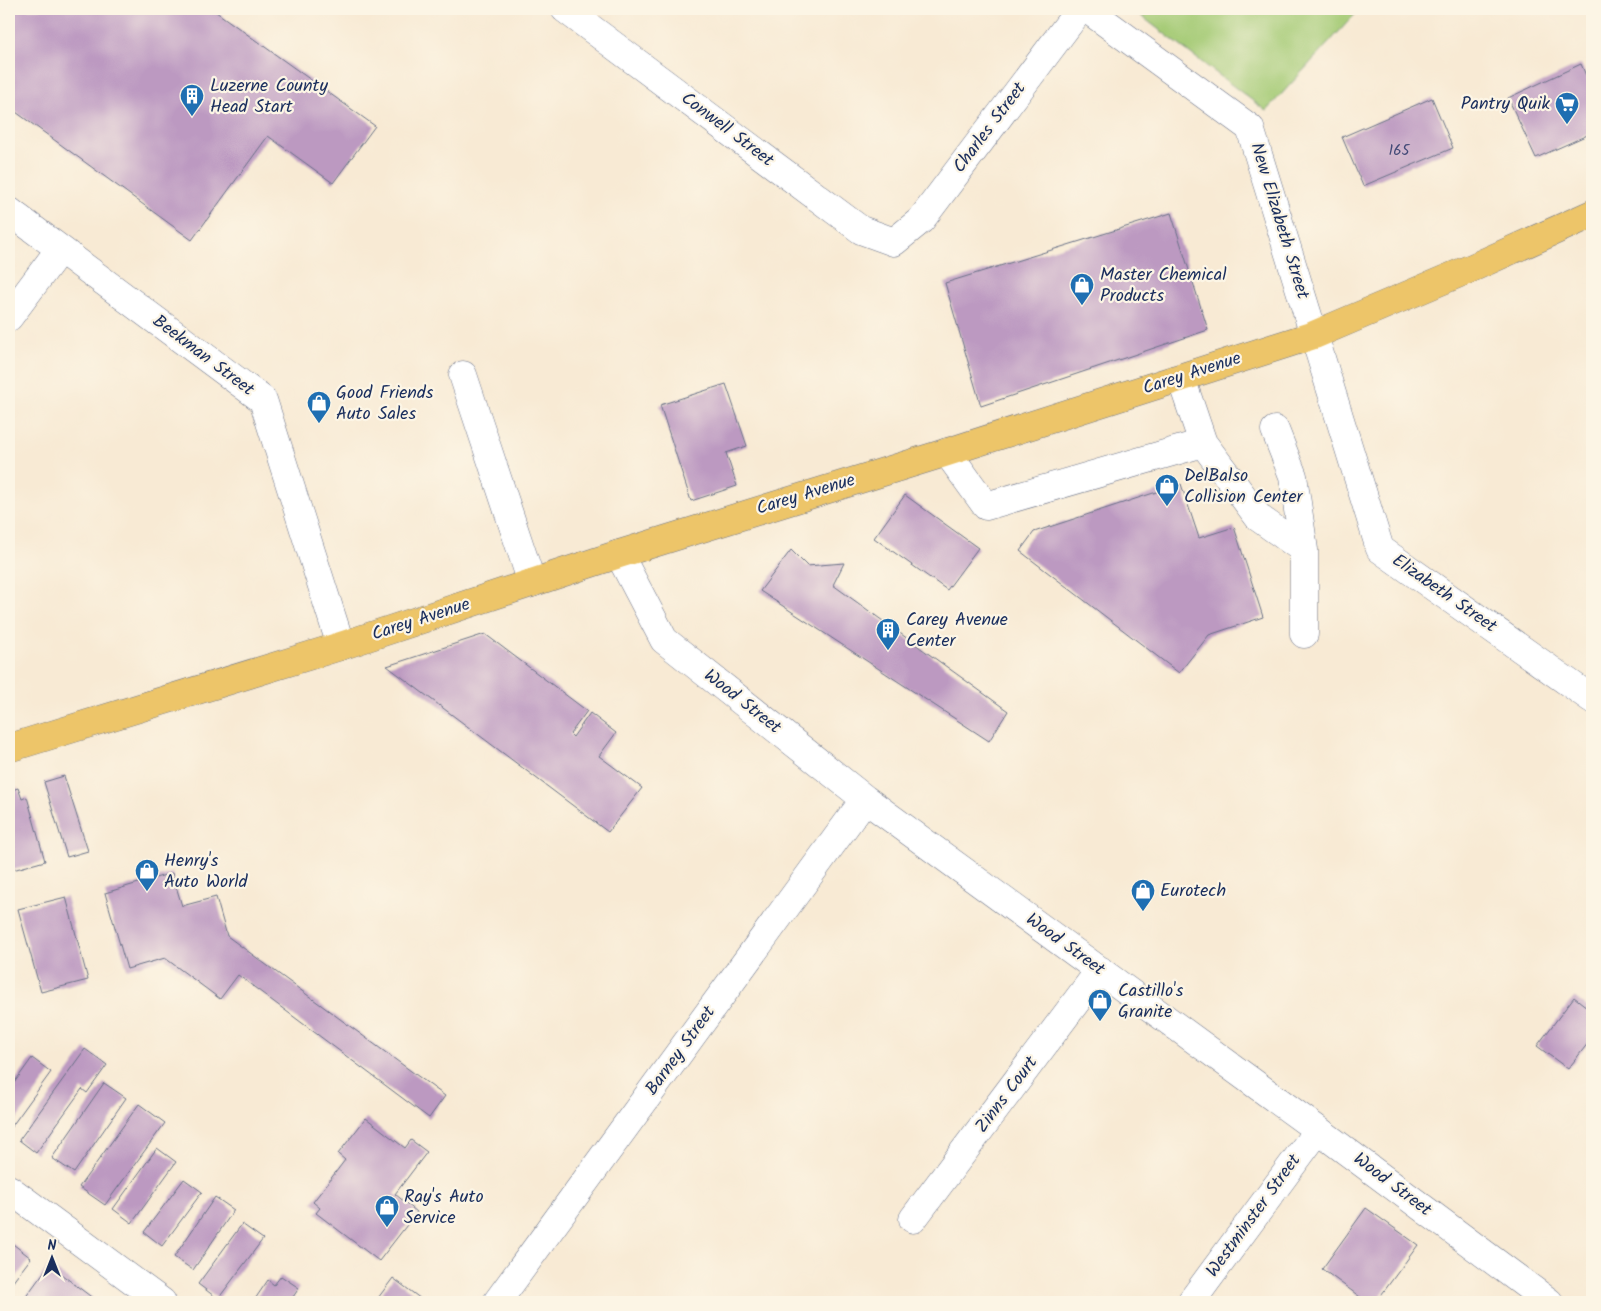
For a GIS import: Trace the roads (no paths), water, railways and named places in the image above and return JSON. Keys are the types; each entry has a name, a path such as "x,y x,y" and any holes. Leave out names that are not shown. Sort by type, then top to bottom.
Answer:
{"main road":[{"name":"Carey Avenue","path":"9,748 341,646 619,554 1314,335 1474,267 1592,214"}],"street":[{"name":"Conwell Street","path":"565,9 861,230 894,242"},
{"name":"Charles Street","path":"894,242 921,220 1080,9"},
{"name":"New Elizabeth Street","path":"1087,9 1250,128 1314,335"},
{"name":"Beekman Street","path":"9,210 263,400 341,646"},
{"path":"9,317 60,248"},
{"name":"Elizabeth Street","path":"1314,335 1380,549 1592,699"},
{"path":"463,375 532,583"},
{"path":"1181,378 1203,443 1259,518 1304,550"},
{"path":"1275,430 1292,476 1304,550 1304,634"},
{"path":"947,452 986,506 1203,443"},
{"name":"Wood Street","path":"619,554 664,640 865,799 1318,1130 1549,1302"},
{"name":"Barney Street","path":"497,1302 865,799"},
{"name":"Zinns Court","path":"913,1219 1100,970"},
{"name":"Westminster Street","path":"1190,1302 1318,1130"},
{"path":"9,1189 162,1302"}],"place":[{"name":"Luzerne County Head Start","path":"192,117"},
{"name":"Pantry Quik","path":"1567,125"},
{"name":"Master Chemical Products","path":"1082,306"},
{"name":"Good Friends Auto Sales","path":"319,424"},
{"name":"DelBalso Collision Center","path":"1167,507"},
{"name":"Carey Avenue Center","path":"888,651"},
{"name":"Henry's Auto World","path":"147,892"},
{"name":"Eurotech","path":"1143,912"},
{"name":"Castillo's Granite","path":"1100,1022"},
{"name":"Ray's Auto Service","path":"387,1228"}]}
